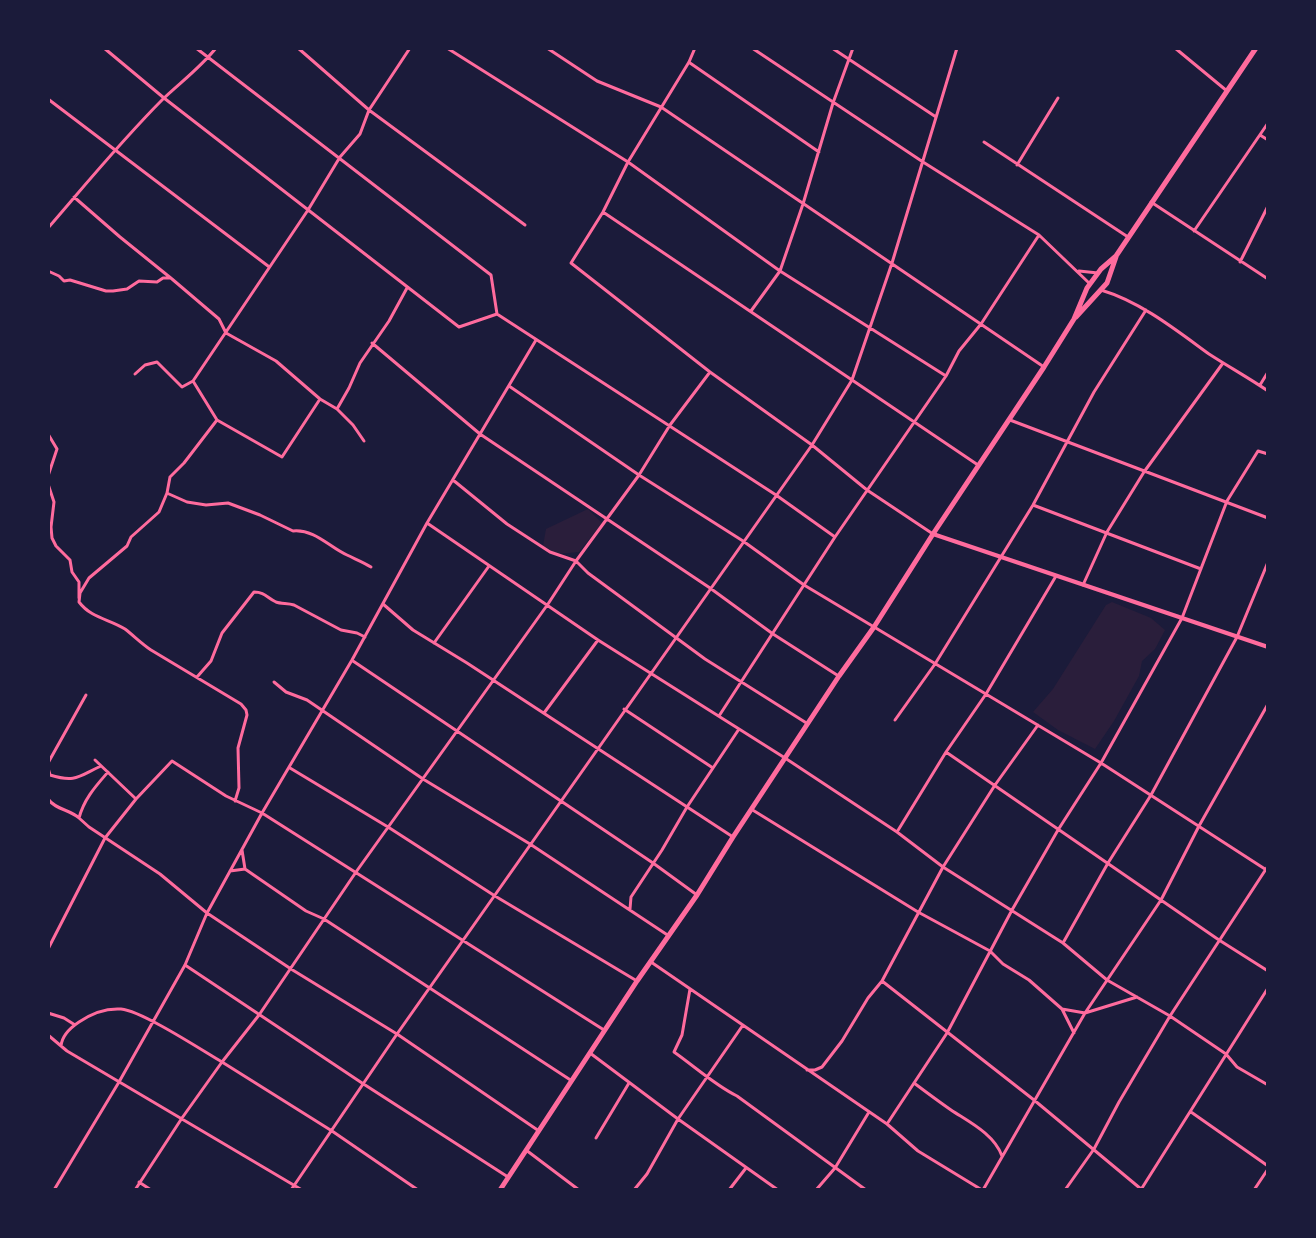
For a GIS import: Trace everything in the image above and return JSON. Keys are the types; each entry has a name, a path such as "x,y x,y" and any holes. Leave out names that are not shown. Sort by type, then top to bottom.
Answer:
{"highway":[{"path":"1074,319 1107,283 1116,256 1128,237 1256,48"},
{"path":"500,1190 1044,367 1074,319 1090,284 1116,256"}],"street":[{"path":"104,48 459,327 497,314"},
{"path":"196,48 491,275 497,314 670,425 835,537"},
{"path":"48,228 116,149 216,48"},
{"path":"298,48 369,110 525,225"},
{"path":"135,374 145,365 157,362 182,387 193,381 340,157 360,134 369,110 410,48"},
{"path":"447,48 628,162 780,271 946,376"},
{"path":"547,48 597,81 661,107 1044,367"},
{"path":"695,48 571,263 867,490 933,534 1268,647"},
{"path":"752,48 1039,235 1090,284"},
{"path":"832,48 937,117"},
{"path":"751,312 780,271 853,48"},
{"path":"291,1190 362,1083 812,445 852,380 892,263 957,48"},
{"path":"1175,48 1227,91"},
{"path":"689,62 819,152"},
{"path":"1017,165 1058,98"},
{"path":"48,99 268,266"},
{"path":"1194,231 1268,123"},
{"path":"1260,135 1268,140"},
{"path":"984,142 1128,237"},
{"path":"74,197 219,319 226,333 276,361 320,399 337,409 364,441"},
{"path":"1151,202 1268,279"},
{"path":"1240,262 1268,206"},
{"path":"603,212 978,465"},
{"path":"719,716 835,537 1039,235"},
{"path":"48,271 64,281 106,291 127,289 139,281 172,279"},
{"path":"1079,271 1098,273"},
{"path":"1107,283 1113,294"},
{"path":"337,409 360,363 389,321 407,287"},
{"path":"1101,290 1146,310 1268,391"},
{"path":"895,720 935,664 1033,505 1094,392 1146,310"},
{"path":"54,1190 185,965 207,913 262,813 323,712 427,523 536,340"},
{"path":"372,343 480,434 839,676"},
{"path":"1083,585 1107,532 1144,472 1223,363"},
{"path":"135,1190 182,1118 259,1015 356,872 710,372"},
{"path":"1260,385 1268,372"},
{"path":"193,381 217,420 282,457 320,399"},
{"path":"509,386 804,585 1101,763 1267,869 1170,1016 1094,1149 1065,1190"},
{"path":"1009,419 1268,518"},
{"path":"79,602 80,593 89,578 127,546 131,537 159,512 170,477 217,420"},
{"path":"48,434 57,449 48,476"},
{"path":"887,1124 947,1033 1012,910 1101,763 1182,618 1227,501 1258,451 1268,454"},
{"path":"453,480 507,524 550,552 576,561 675,637 808,724"},
{"path":"48,484 54,502 52,538 70,560 72,572 79,582 79,602 84,609 124,628 137,641 246,710 238,748 239,788 235,801"},
{"path":"167,493 187,502 206,505 228,503 243,508 293,531 302,530 317,536 343,554 358,558 371,567"},
{"path":"1033,505 1201,569"},
{"path":"427,523 598,640 897,832 943,867 1063,943 1107,980 1170,1016 1226,1054 1237,1067 1268,1085"},
{"path":"1063,943 1151,795 1237,637 1268,562"},
{"path":"434,643 489,566"},
{"path":"897,832 986,694 1056,576"},
{"path":"197,677 211,661 222,633 254,592 262,592 277,603 294,605 337,628 365,637"},
{"path":"383,604 413,630 733,837"},
{"path":"544,713 598,640"},
{"path":"352,660 697,895"},
{"path":"274,682 286,692 307,700 423,779 530,844 669,936"},
{"path":"86,695 48,766 49,776 77,779 101,766"},
{"path":"651,962 887,1124 918,1151 982,1190 1085,1013 1161,900 1268,704"},
{"path":"624,709 713,768"},
{"path":"807,1070 822,1067 842,1041 882,981 943,867 1038,725"},
{"path":"630,911 631,897 739,729"},
{"path":"946,752 1268,971"},
{"path":"95,760 136,799"},
{"path":"48,949 105,838 172,761 235,801 262,813 605,1030"},
{"path":"290,768 637,981"},
{"path":"79,818 82,805 108,772"},
{"path":"48,799 51,807 74,814 160,874 207,913 397,1034 539,1131"},
{"path":"751,809 918,912 990,951 1062,1009 1074,1033"},
{"path":"242,850 245,869"},
{"path":"230,871 245,869 572,1081"},
{"path":"185,965 508,1177"},
{"path":"882,981 1034,1100 1142,1190 1268,988"},
{"path":"690,989 682,1035 674,1052 866,1190"},
{"path":"1062,1009 1085,1013 1137,997"},
{"path":"61,1046 64,1035 89,1016 106,1009 124,1009 222,1062 418,1190"},
{"path":"48,1013 75,1025"},
{"path":"634,1190 647,1174 678,1119 743,1025"},
{"path":"48,1035 119,1082 302,1190"},
{"path":"590,1053 778,1190"},
{"path":"596,1138 629,1083"},
{"path":"914,1083 977,1125 998,1146 1002,1156"},
{"path":"816,1190 835,1168 869,1112"},
{"path":"1191,1112 1268,1168 1254,1190"},
{"path":"526,1150 579,1190"},
{"path":"729,1190 746,1168"},
{"path":"139,1182 151,1190"}],"shaded area":[{"path":"588,509 602,523 579,552 557,554 543,546 546,529"},
{"path":"1112,602 1151,618 1165,630 1155,649 1142,661 1139,676 1095,749 1058,730 1033,712 1053,689 1106,605"}]}
